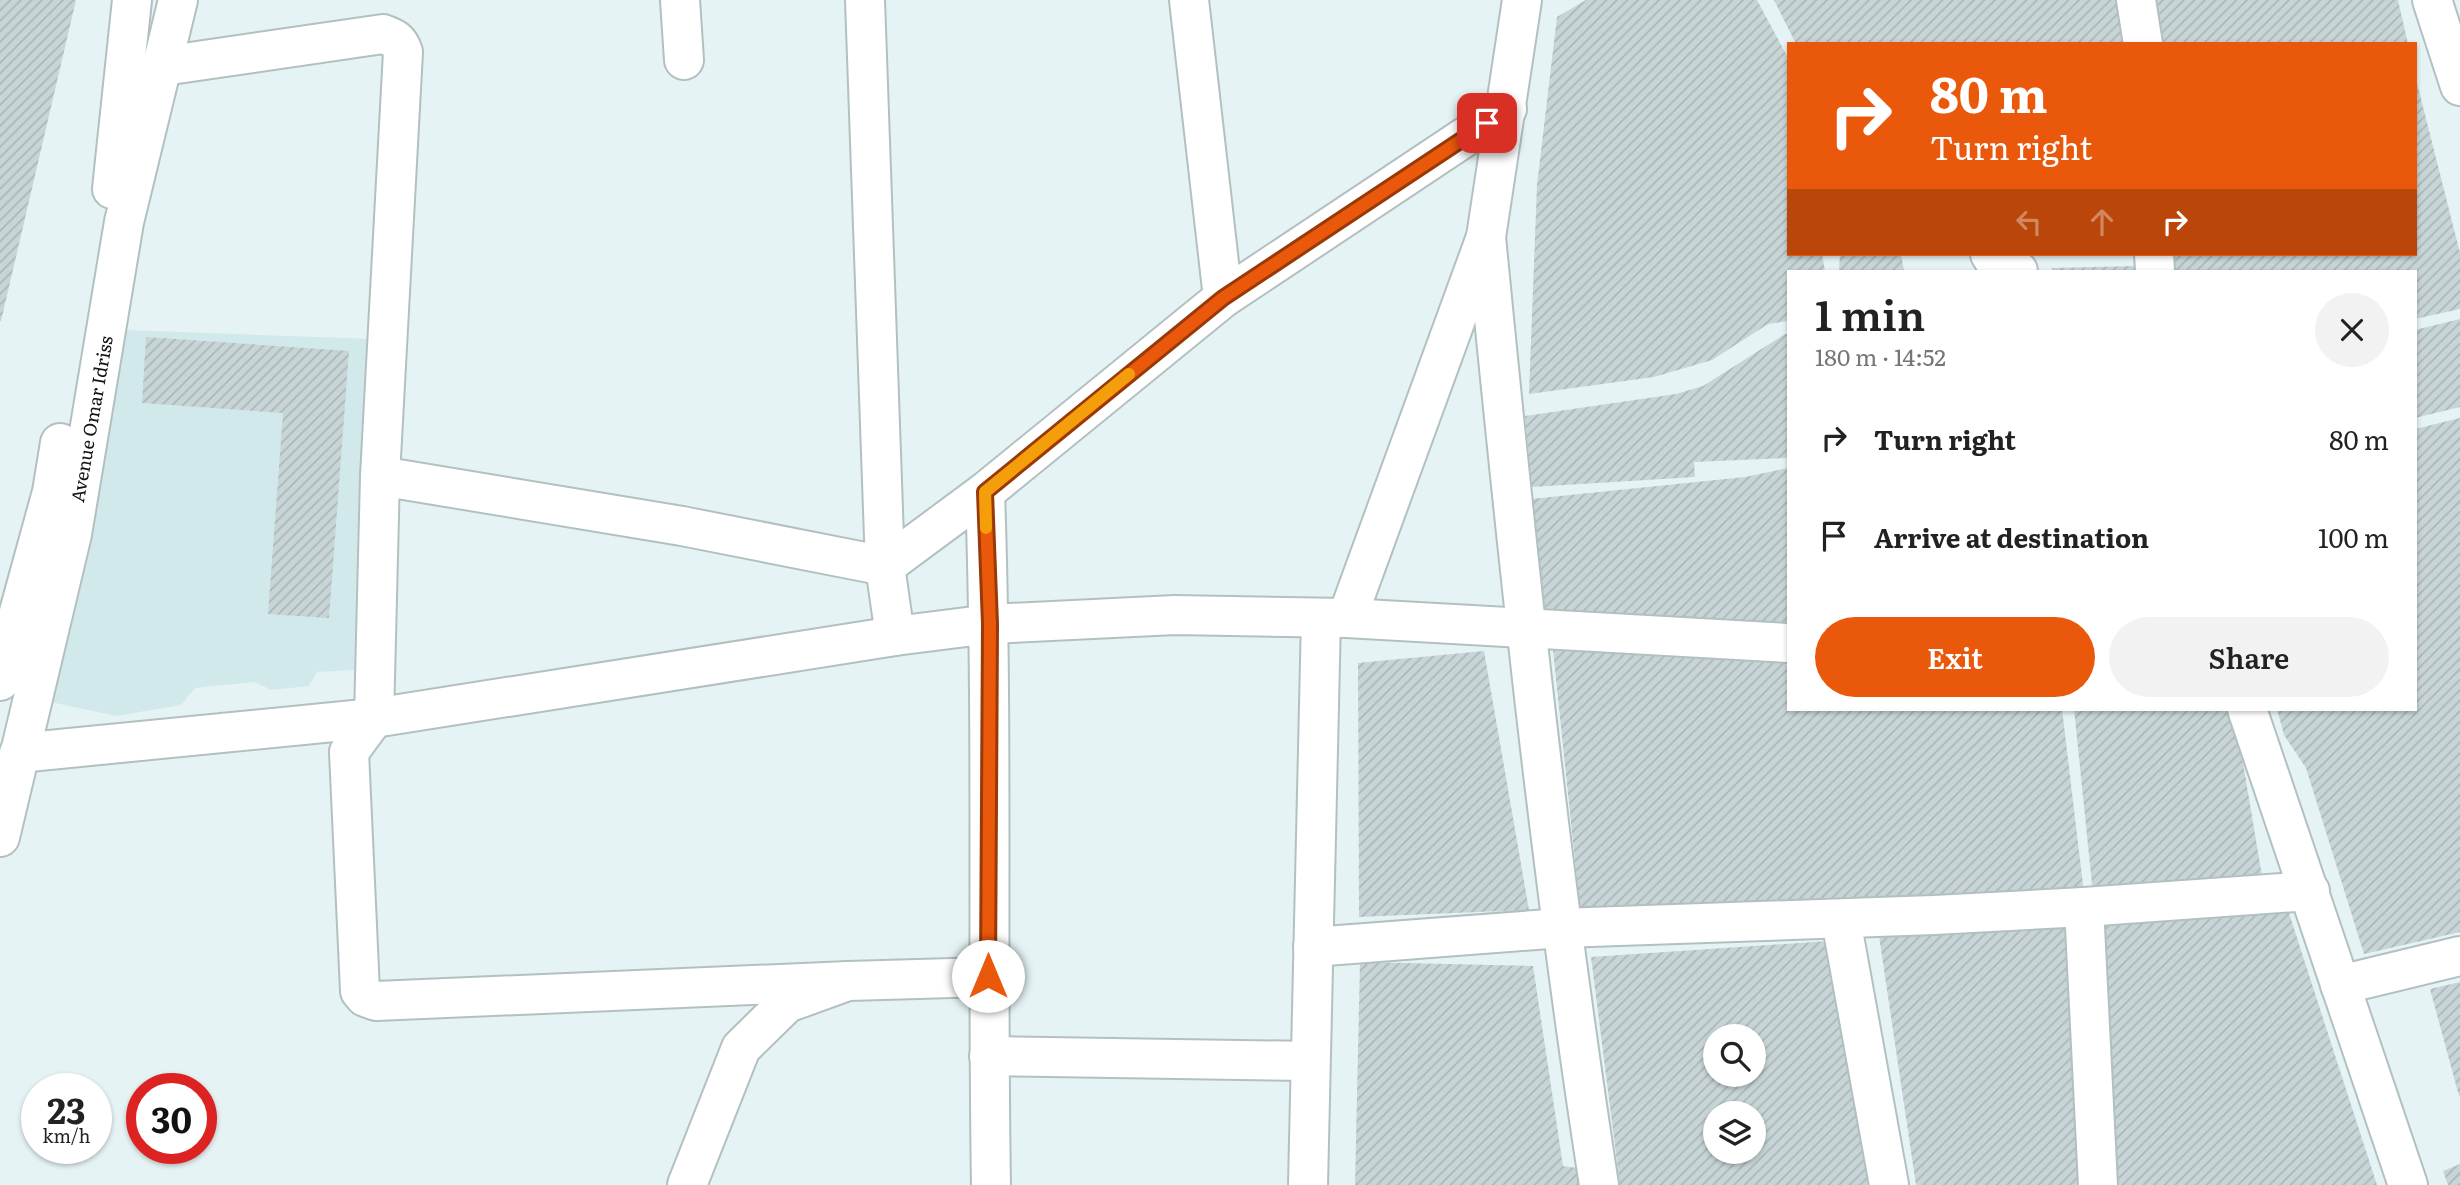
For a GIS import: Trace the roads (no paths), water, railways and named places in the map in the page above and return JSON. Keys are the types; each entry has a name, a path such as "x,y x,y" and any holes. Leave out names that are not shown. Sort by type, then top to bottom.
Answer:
{"street":[{"path":"0,681 52,492 69,395 103,279 132,0"},
{"name":"Avenue Omar Idriss","path":"0,837 72,534 124,222 178,0"},
{"path":"680,0 684,60"},
{"path":"865,0 885,566 895,636"},
{"path":"1189,0 1223,298"},
{"path":"1308,1185 1312,947 1334,618 1486,237 1522,0"},
{"path":"2136,0 2143,42"},
{"path":"2432,0 2460,86"},
{"path":"163,66 383,34 395,38 404,52 380,476 374,718 349,752 360,991 376,1001 988,976"},
{"path":"380,476 695,529 885,566 985,492 1223,298 1507,109"},
{"path":"1486,237 1524,628 1572,1013 1599,1185"},
{"path":"1992,256 1996,262 2016,270"},
{"path":"985,492 990,624 988,976 991,1185"},
{"path":"19,753 374,718 895,636 990,624 1175,615 1334,618 1787,643"},
{"path":"2248,711 2408,1185"},
{"path":"1312,947 1562,928 1841,920 2084,908 2310,891"},
{"path":"2084,908 2098,1185"},
{"path":"1841,920 1889,1185"},
{"path":"2340,985 2460,956"},
{"path":"687,1185 741,1048 787,1003 848,981"},
{"path":"989,1056 1310,1061"}]}
